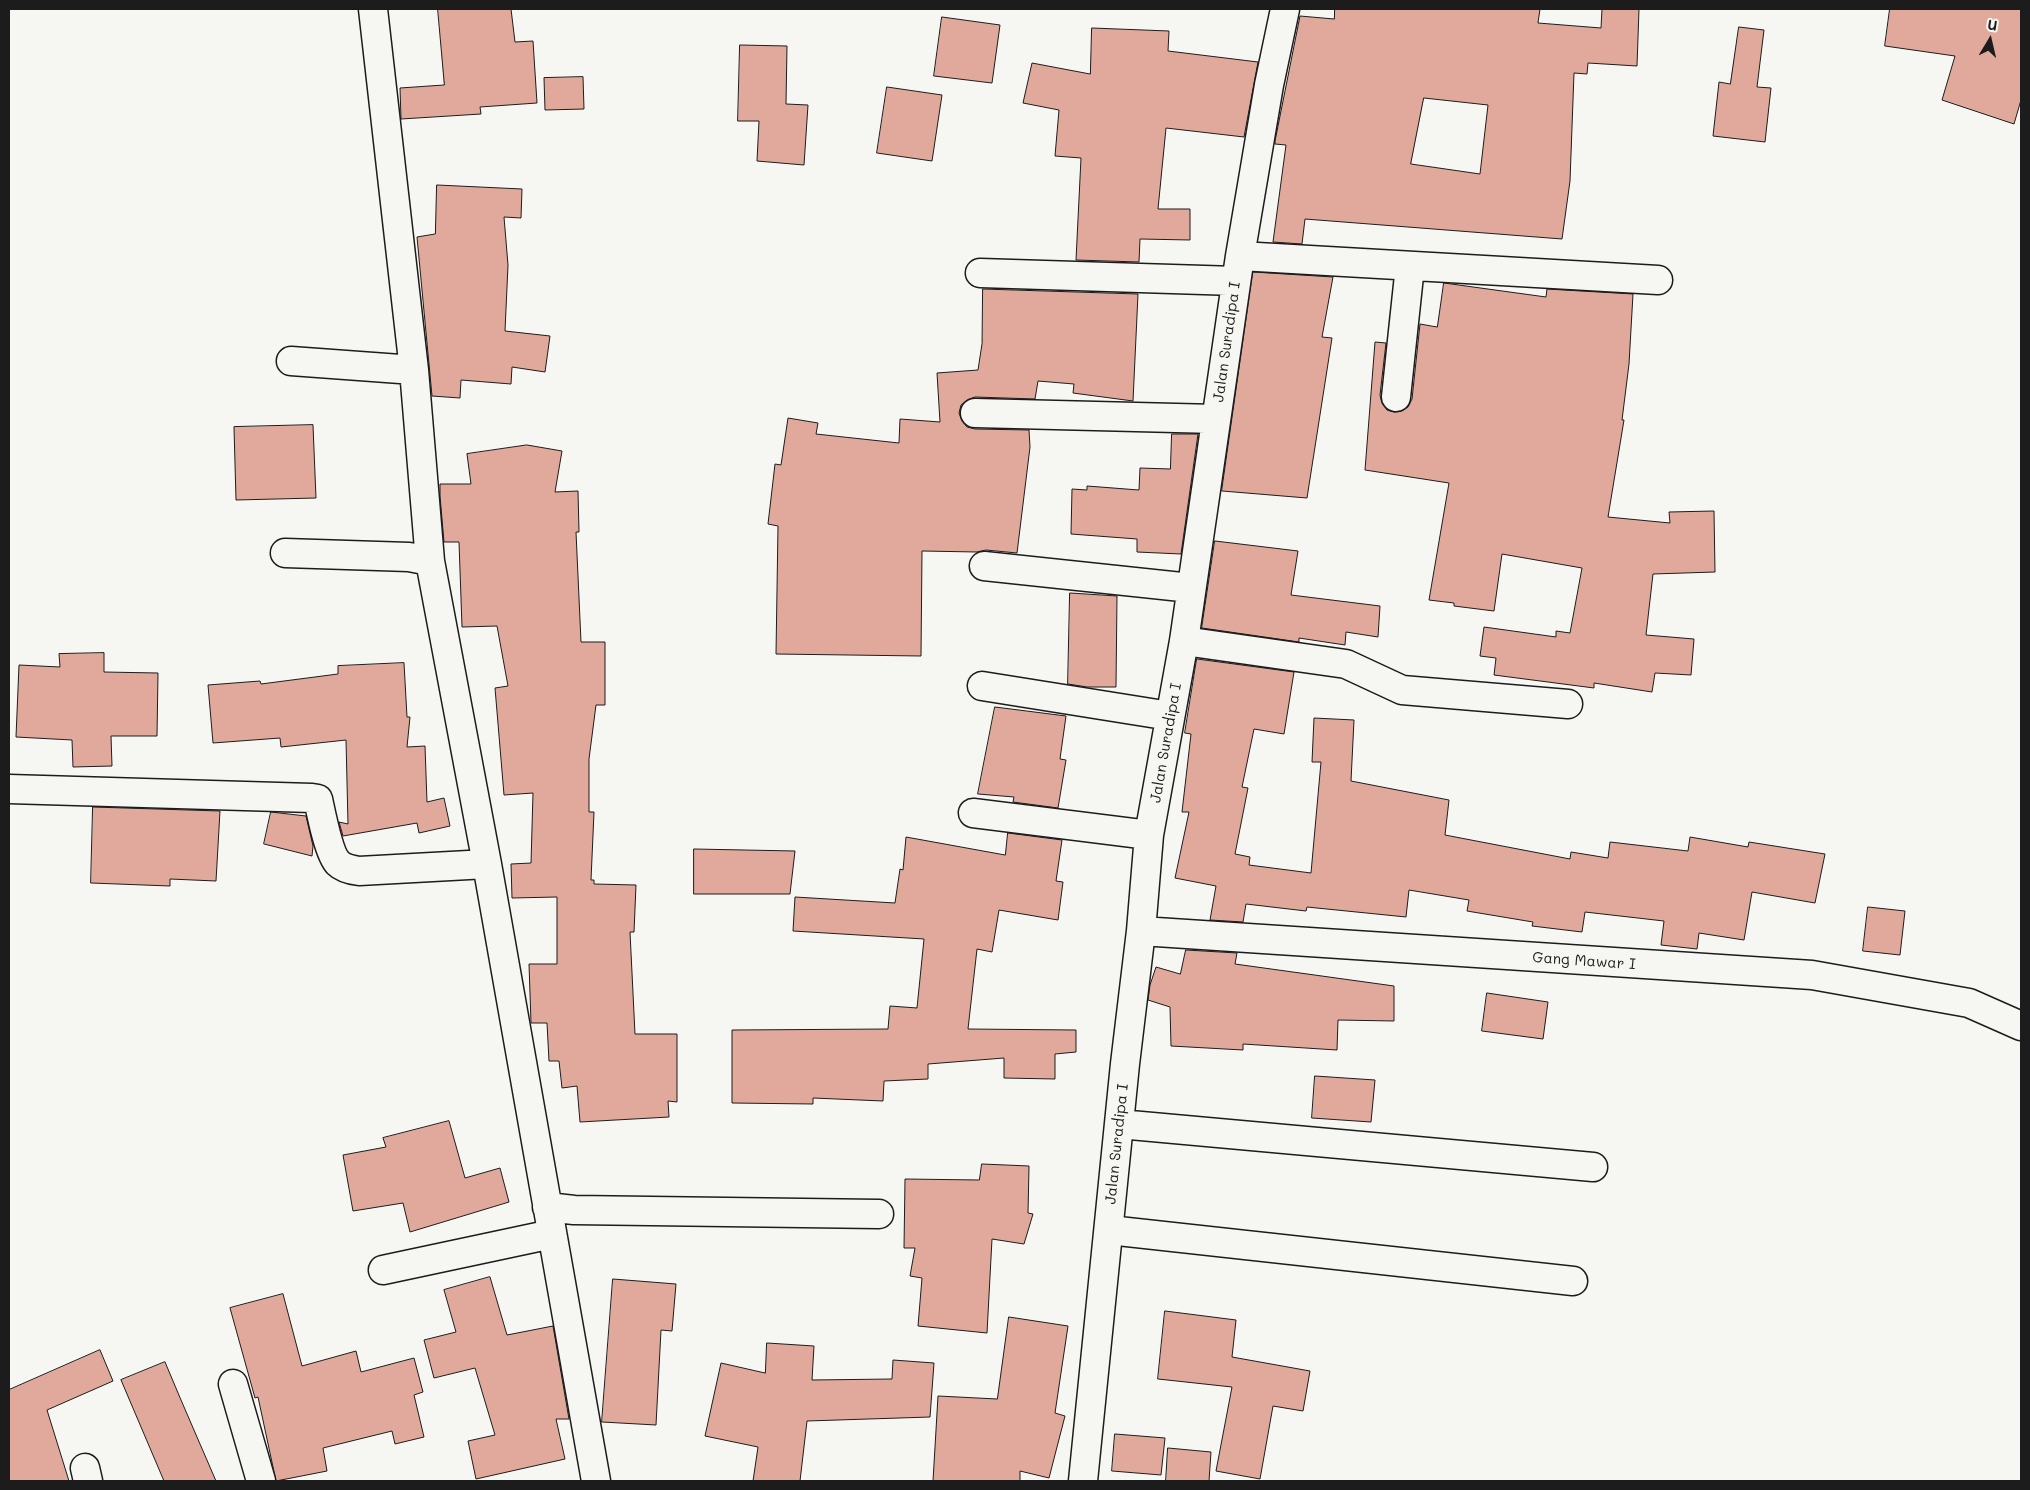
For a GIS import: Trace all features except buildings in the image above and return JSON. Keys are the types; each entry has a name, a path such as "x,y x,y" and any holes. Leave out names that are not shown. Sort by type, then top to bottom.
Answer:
{"street":[{"path":"373,9 414,370 430,561 487,864 596,1481"},
{"name":"Jalan Suradipa I","path":"1082,1481 1141,931 1149,835 1184,641 1238,268 1268,94 1285,9"},
{"path":"1396,397 1410,266"},
{"path":"980,273 1410,266 1658,280"},
{"path":"291,361 414,370"},
{"path":"975,413 1216,419"},
{"path":"285,553 409,557 430,561"},
{"path":"984,566 1191,588"},
{"path":"1184,641 1346,664 1402,690 1568,704"},
{"path":"982,686 1170,716"},
{"path":"9,789 312,798 318,799 337,862 347,869 359,871 487,864"},
{"path":"973,814 1149,835"},
{"name":"Gang Mawar I","path":"1141,931 1812,975 1970,1003 2021,1026"},
{"path":"1119,1124 1593,1168"},
{"path":"547,1207 574,1210 879,1214"},
{"path":"1109,1230 1573,1281"},
{"path":"383,1270 552,1234"},
{"path":"233,1384 261,1481"}]}
